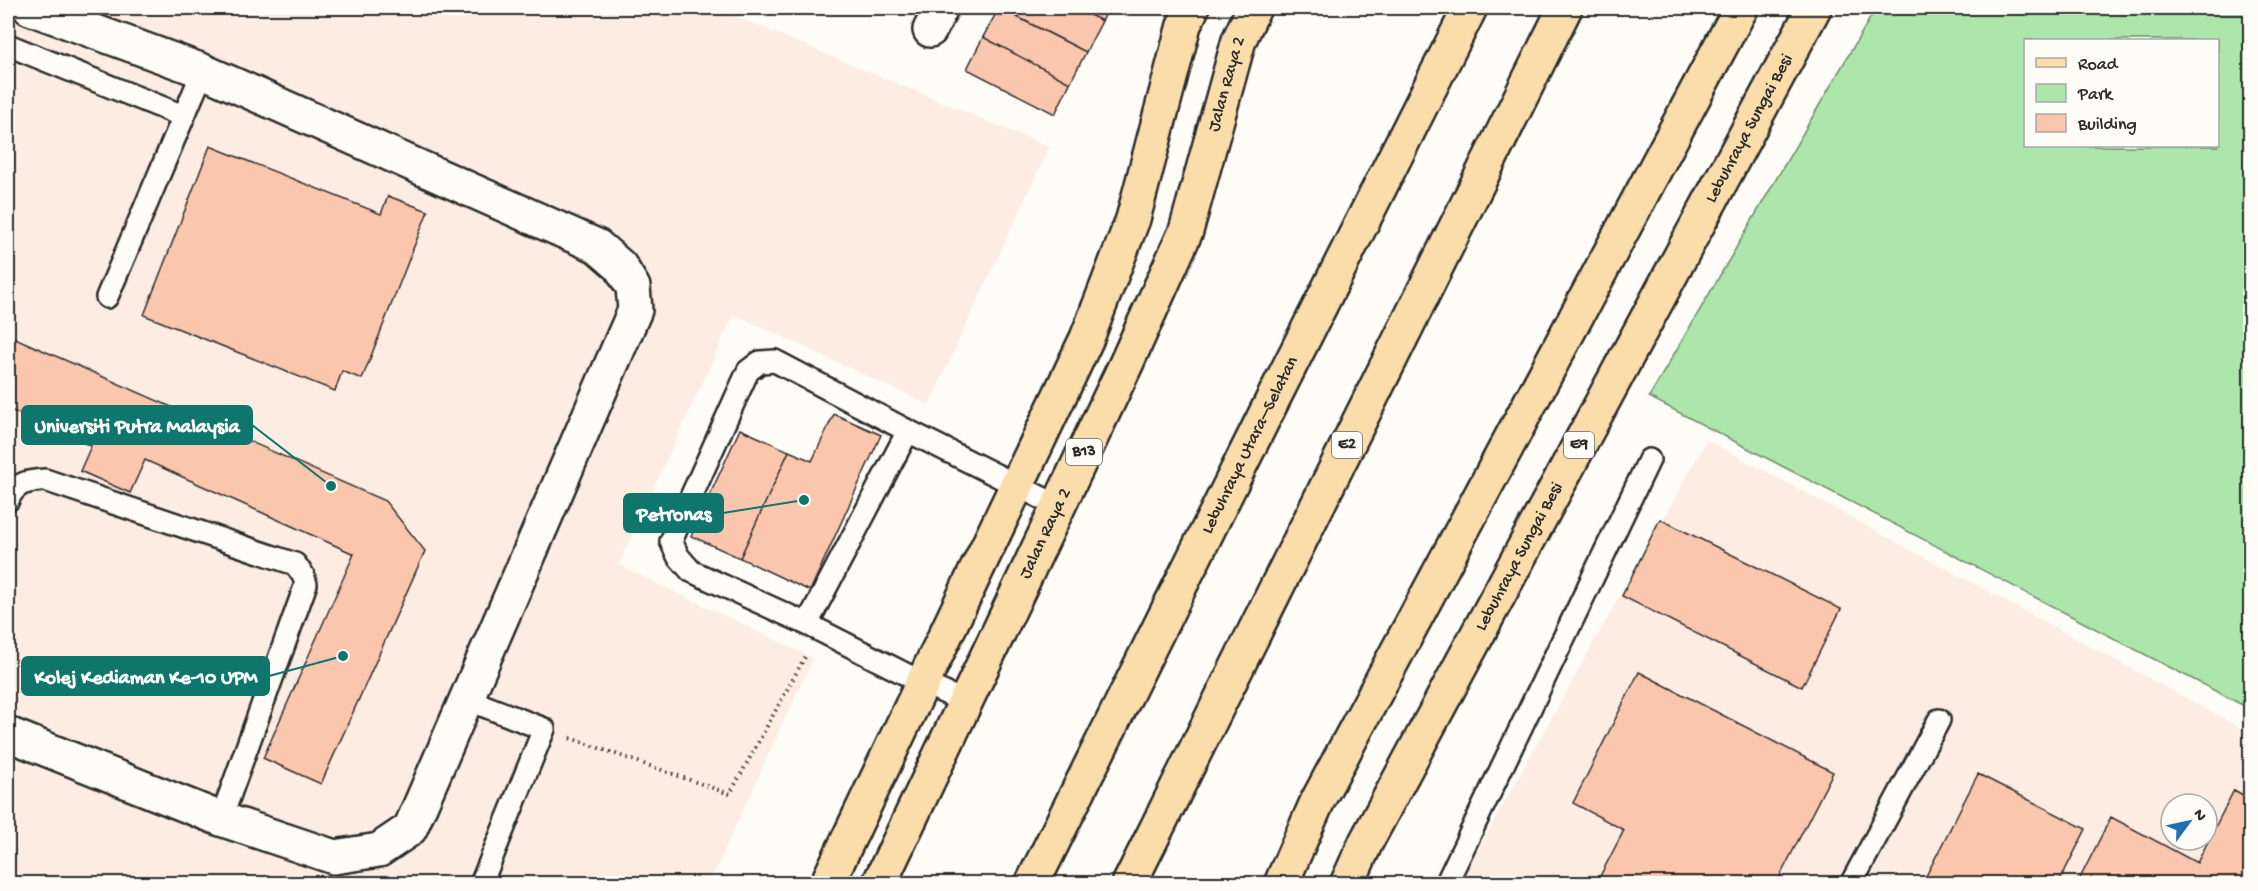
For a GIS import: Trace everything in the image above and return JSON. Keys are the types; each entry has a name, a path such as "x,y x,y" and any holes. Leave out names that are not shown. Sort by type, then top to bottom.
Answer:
{"main road":[{"name":"B13","path":"827,884 1087,338 1133,219 1184,25 1192,8"},
{"name":"Jalan Raya 2","path":"879,884 1126,364 1186,231 1239,40 1254,8"},
{"name":"Lebuhraya Utara–Selatan","path":"1032,884 1260,423 1470,8"},
{"name":"E2","path":"1129,884 1565,8"},
{"path":"1281,884 1318,800 1741,8"},
{"name":"Lebuhraya Sungai Besi","path":"1347,884 1377,821 1814,8"}],"street":[{"path":"8,734 221,819 334,857 379,850 410,829 634,310 633,287 620,266 597,246 203,71 30,8"}],"lane":[{"path":"8,45 183,116"},
{"path":"107,297 203,71"},
{"path":"965,702 813,627 691,571 678,556 671,541 748,371 760,362 774,361 1016,487 1058,506"},
{"path":"813,627 908,431"},
{"path":"1446,884 1649,460"},
{"path":"8,500 12,490 26,481 45,480 295,564 303,574 306,584 221,819"},
{"path":"466,699 544,729 481,884"},
{"path":"1851,884 1939,720"}],"path":[{"path":"544,729 730,794 813,627"}],"shaded area":[{"path":"8,8 715,8 1049,147 929,405 734,314 618,565 813,658 709,883 8,883"},
{"path":"1707,440 2250,733 2250,883 1459,884"}],"green space":[{"path":"1876,8 2250,8 2250,709 1649,397"}],"building":[{"path":"999,8 1086,52 1070,83 983,37"},
{"path":"1000,8 1075,8 1102,21 1086,52"},
{"path":"1075,8 1109,8 1102,21"},
{"path":"983,37 1070,83 1055,114 967,69"},
{"path":"210,146 381,214 388,196 428,211 362,379 342,371 335,391 144,315"},
{"path":"8,335 385,501 425,551 321,784 263,758 354,554 145,460 130,493 80,471 91,446 8,409"},
{"path":"834,414 881,435 810,591 740,558 789,451 812,461"},
{"path":"740,429 789,451 740,558 691,536"},
{"path":"1660,519 1841,609 1802,687 1622,596"},
{"path":"1639,672 1833,772 1776,884 1596,884 1624,830 1573,803"},
{"path":"1978,774 2086,829 2058,884 1922,884"},
{"path":"2234,790 2250,799 2250,884 2077,884 2111,817 2159,843 2159,852 2176,852 2197,863 2203,852 2219,852 2219,820"}],"place":[{"name":"Universiti Putra Malaysia","path":"331,486"},
{"name":"Petronas","path":"804,500"},
{"name":"Kolej Kediaman Ke-10 UPM","path":"343,656"}]}
